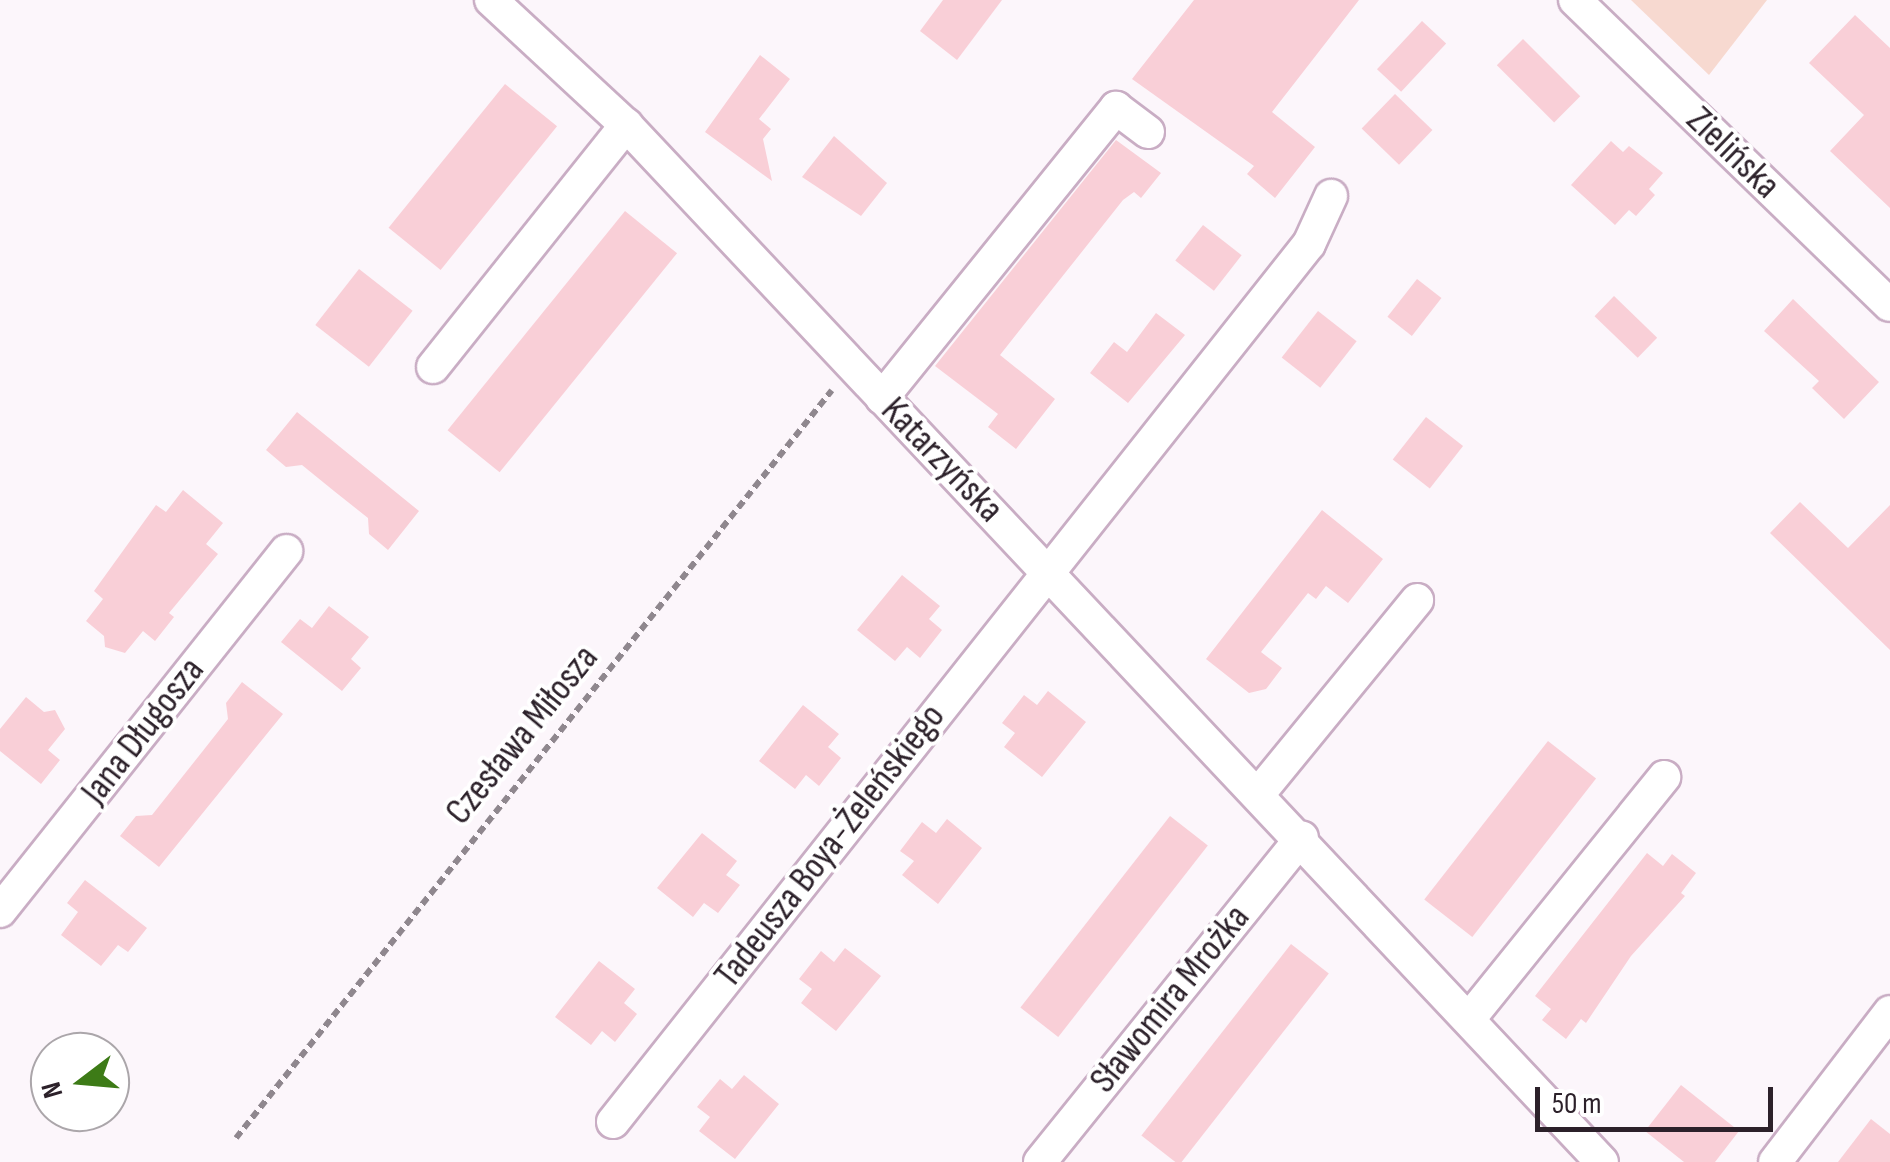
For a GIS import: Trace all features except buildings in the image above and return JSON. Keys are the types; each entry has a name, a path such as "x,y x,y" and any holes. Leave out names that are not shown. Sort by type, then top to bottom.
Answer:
{"street":[{"name":"Katarzyńska","path":"492,0 626,125 1260,792 1602,1162"},
{"name":"Zielińska","path":"1575,0 1890,306"},
{"path":"882,398 1116,108 1148,132"},
{"path":"433,367 626,125"},
{"name":"Tadeusza Boya-Żeleńskiego","path":"613,1122 1309,244 1331,196"},
{"name":"Jana Długosza","path":"0,911 286,551"},
{"path":"1260,792 1417,600"},
{"path":"1469,1019 1664,777"},
{"name":"Sławomira Mrożka","path":"1040,1162 1302,837"},
{"path":"1775,1162 1890,1012"}],"path":[{"name":"Czesława Miłosza","path":"236,1138 852,365"}],"shaded area":[{"path":"1631,0 1767,0 1709,75"}]}
